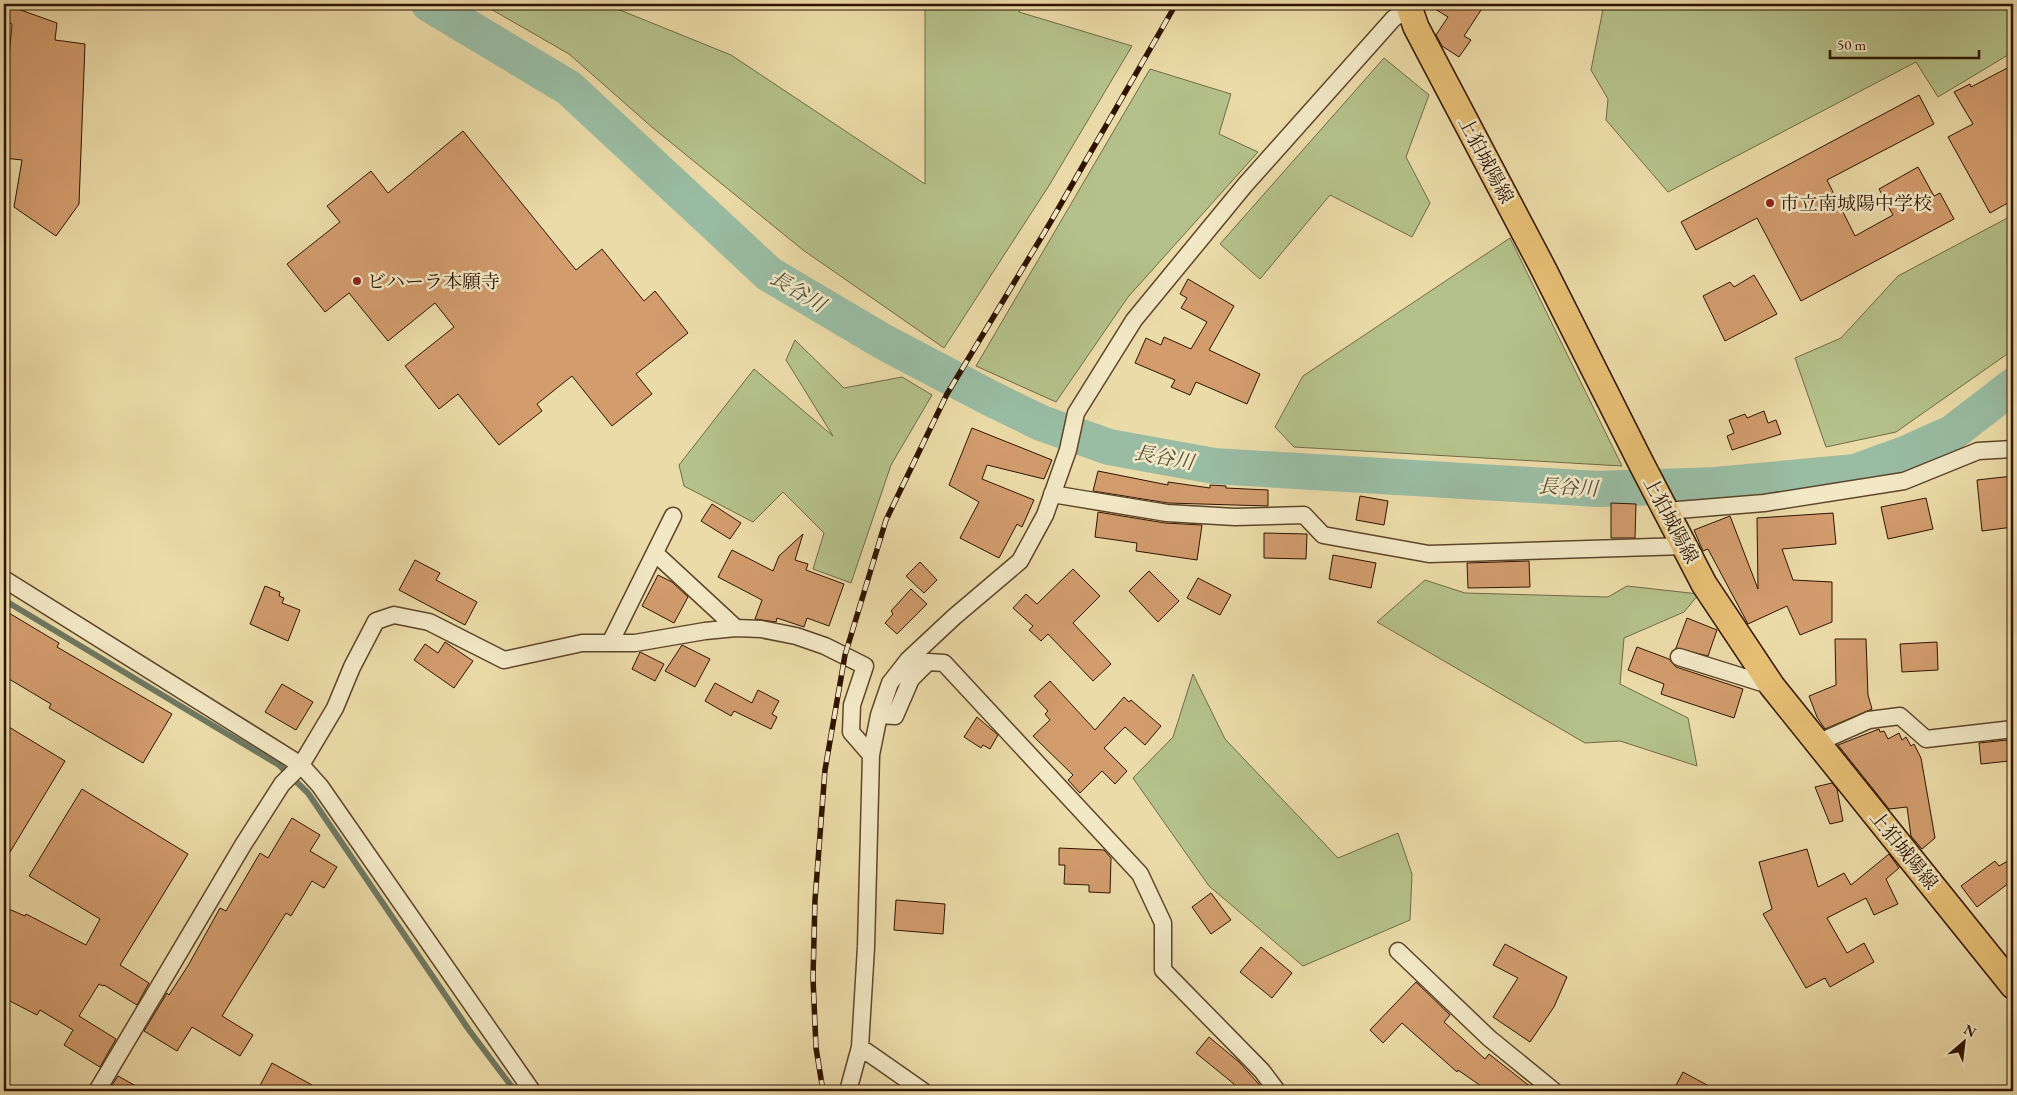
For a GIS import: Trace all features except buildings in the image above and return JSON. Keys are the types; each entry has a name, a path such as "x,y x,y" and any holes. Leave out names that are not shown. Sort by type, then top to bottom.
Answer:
{"main road":[{"name":"上狛城陽線","path":"1410,5 1416,27 1544,270 1640,463 1704,584 1772,686 2013,986"}],"street":[{"path":"848,1091 860,1047 866,948 871,755 879,715 890,683 908,660 954,617 1020,561 1045,515 1068,450 1076,413 1134,320 1245,185 1393,18 1410,5"},
{"path":"1663,505 1764,503 1904,481 1978,451 2013,449"},
{"path":"1052,494 1167,513 1235,517 1304,515 1324,535 1429,554 1685,546"},
{"path":"610,643 673,516"},
{"path":"654,553 736,628"},
{"path":"4,580 302,765 320,786 532,1091"},
{"path":"97,1091 238,854 282,784 302,765 336,708 352,667 376,621 394,615 429,622 504,660 582,643 636,643 705,631 736,628 761,629 796,636 825,646 865,666 852,704 851,732 871,755"},
{"path":"1679,657 1772,686"},
{"path":"879,715 894,716 911,679 928,662 944,663 1140,874 1162,923 1163,970 1262,1071 1277,1091"},
{"path":"1816,743 1869,720 1900,716 1926,739 2013,729"},
{"path":"1398,951 1489,1038 1554,1091"},
{"path":"860,1047 923,1091"}],"green space":[{"path":"482,4 605,4 731,55 925,184 925,4 1022,4 1019,12 1132,46 1050,184 944,348 803,250 653,128 569,54"},
{"path":"1604,4 2013,4 2013,52 1938,97 1916,62 1668,192 1606,120 1608,99 1591,70"},
{"path":"1384,58 1429,95 1406,157 1430,203 1412,237 1330,195 1260,279 1220,244"},
{"path":"1150,69 1231,94 1219,134 1258,152 1128,297 1056,402 976,366"},
{"path":"2013,215 2013,350 1896,432 1826,447 1795,358 1841,338 1898,276"},
{"path":"1510,238 1622,466 1294,447 1275,427 1303,376"},
{"path":"795,340 844,388 902,377 932,395 891,465 851,583 813,569 824,533 783,492 753,522 684,486 679,465 754,369 833,436 786,360"},
{"path":"1425,580 1465,593 1608,597 1627,586 1699,594 1684,612 1624,638 1620,684 1688,718 1697,766 1620,741 1585,743 1377,622"},
{"path":"1193,674 1225,739 1338,858 1398,833 1412,874 1410,920 1303,966 1209,886 1133,778 1173,737"}],"waterway":[{"name":"長谷川","path":"429,4 569,88 769,274 882,341 988,397 1041,423 1109,447 1214,466 1598,489 1716,485 1855,472 1905,454 1952,433 2013,386"},
{"path":"4,600 279,765 308,793 469,1030 515,1091"}],"railway":[{"path":"823,1091 816,1048 813,978 815,900 825,770 845,655 886,520 947,394 1050,223 1176,4"}],"place":[{"name":"市立南城陽中学校","path":"1770,203"},
{"name":"ビハーラ本願寺","path":"357,281"}]}
